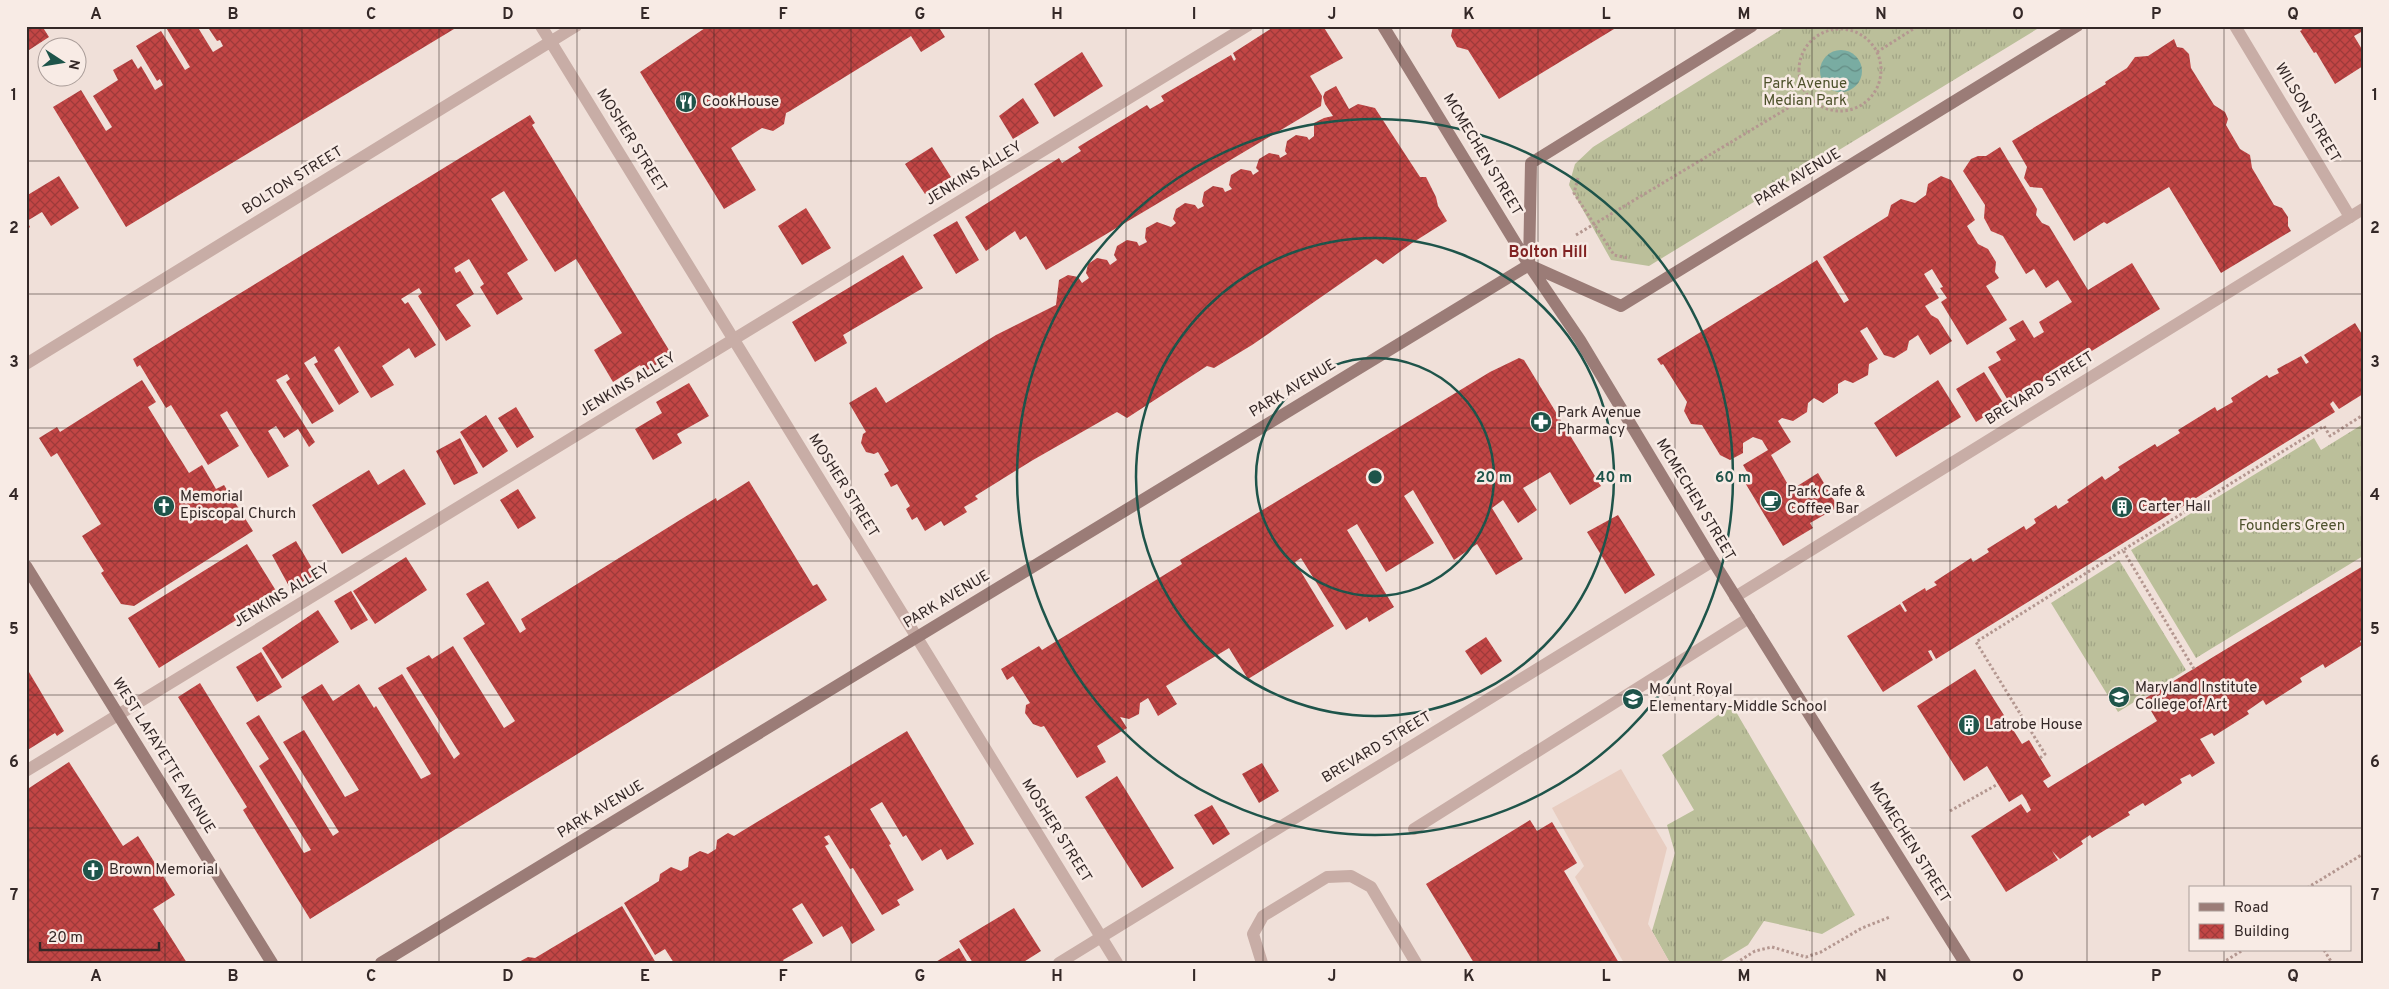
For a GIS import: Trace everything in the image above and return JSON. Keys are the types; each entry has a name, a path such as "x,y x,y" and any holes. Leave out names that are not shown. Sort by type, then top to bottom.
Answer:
{"street":[{"name":"MOSHER STREET","path":"541,26 1118,963"},
{"name":"BOLTON STREET","path":"26,364 576,26"},
{"name":"JENKINS ALLEY","path":"26,771 1247,26"},
{"name":"MCMECHEN STREET","path":"1383,26 1529,265 1580,340 1713,561 1965,963"},
{"path":"1529,265 1531,164 1752,26"},
{"name":"PARK AVENUE","path":"381,963 1529,265 1621,306 2077,26"},
{"name":"WILSON STREET","path":"2235,26 2350,217"},
{"name":"BREVARD STREET","path":"1735,596 2363,209"},
{"name":"BREVARD STREET","path":"1059,963 1713,561"},
{"name":"WEST LAFAYETTE AVENUE","path":"26,566 272,963"},
{"path":"1414,828 1749,618"},
{"path":"1262,963 1253,934 1263,916 1327,877 1351,876 1371,887 1416,963"}],"path":[{"path":"1877,52 1918,26"},
{"path":"1845,29 1858,33 1869,41 1877,52 1881,64 1880,78 1876,90 1868,100 1856,108 1844,111 1830,110 1818,105 1808,96 1802,84 1800,70 1802,56 1808,45 1818,35 1831,30 1845,29"},
{"path":"1576,235 1808,96"},
{"path":"1578,178 1574,193 1614,255 1628,258"},
{"path":"2040,758 2045,754 1976,642 2324,426 2330,436 2363,415"},
{"path":"2123,550 2194,669"},
{"path":"1950,811 1998,784"},
{"path":"2311,886 2363,854"},
{"path":"1736,963 1755,951 1772,947 1806,957 1821,952 1862,928 1890,917"},
{"path":"2222,963 2240,952"},
{"path":"2325,952 2332,963"}],"green space":[{"name":"Park Avenue Median Park","path":"1787,26 2042,26 1649,266 1611,260 1569,185 1575,164 1593,147"},
{"name":"Founders Green","path":"2363,424 2363,556 2196,658 2131,550 2314,438 2321,450"},
{"path":"2119,560 2186,670 2118,712 2051,603"},
{"path":"1732,705 1855,915 1822,934 1764,921 1748,945 1718,963 1670,963 1652,931 1675,853 1667,825 1694,810 1662,755"}],"shaded area":[{"path":"1621,769 1667,848 1648,924 1670,963 1624,963 1575,877 1584,866 1552,808"}],"water":[{"path":"1845,50 1853,53 1859,59 1862,71 1859,83 1853,89 1837,92 1829,89 1823,83 1820,67 1823,59 1829,53"}],"building":[{"path":"26,26 42,26 49,37 38,38 38,44 26,52"},
{"path":"165,26 197,26 213,52 223,46 220,40 217,41 207,26 459,26 126,227 53,107 81,90 106,131 112,127 93,96 118,80 113,70 132,59 138,69 141,66 155,90 163,85 160,79 157,81 136,46 161,31 185,70 190,67"},
{"path":"708,26 938,26 945,37 921,52 911,36 786,113 784,124 773,131 762,128 731,148 756,190 724,209 640,72"},
{"path":"1275,26 1323,26 1343,58 1310,76 1322,96 1321,106 1046,270 1026,236 1020,240 1015,231 986,251 965,217 1059,158 1062,163 1081,151 1078,147 1147,105 1150,109 1164,101 1161,96 1231,55 1234,61 1236,59 1233,53"},
{"path":"1453,26 1619,26 1499,99 1468,50 1457,47 1451,36"},
{"path":"2300,26 2363,26 2363,31 2354,36 2363,51 2363,66 2335,84 2316,52 2314,53 2300,31 2302,30"},
{"path":"2174,39 2177,47 2183,48 2189,54 2191,68 2214,105 2225,112 2228,119 2226,125 2240,149 2250,155 2252,168 2274,205 2282,208 2288,217 2288,226 2291,231 2221,273 2169,187 2107,224 2104,222 2074,241 2042,188 2030,187 2024,178 2027,167 2012,141 2106,84 2105,82 2127,68 2135,57 2148,56"},
{"path":"1082,52 1103,86 1054,117 1034,84"},
{"path":"1336,86 1349,109 1358,104 1375,108 1420,177 1426,177 1436,197 1438,206 1447,221 1383,264 1376,259 1252,345 1214,368 1207,366 1127,418 1117,412 1033,460 975,496 978,499 964,507 967,512 944,526 941,521 925,531 917,517 912,520 906,509 910,506 897,484 891,487 884,474 889,471 878,452 874,454 866,452 861,443 863,434 866,432 849,403 876,387 886,403 996,335 1056,305 1059,280 1068,275 1078,277 1082,283 1089,278 1086,273 1088,264 1097,258 1107,260 1110,265 1117,260 1114,255 1117,246 1127,240 1137,242 1139,246 1147,242 1145,238 1146,228 1157,222 1171,227 1176,223 1173,219 1176,209 1185,203 1195,205 1198,209 1204,206 1202,202 1204,192 1213,186 1223,188 1225,192 1232,189 1229,185 1231,175 1241,169 1251,171 1253,175 1259,171 1256,168 1259,159 1269,153 1279,155 1280,158 1287,154 1285,151 1287,141 1296,135 1307,137 1309,140 1314,136 1314,123 1333,116 1323,97 1325,92"},
{"path":"1023,98 1039,123 1013,139 999,116"},
{"path":"530,115 535,123 532,125 672,355 644,372 640,365 613,382 594,350 622,333 576,259 555,272 504,191 491,199 528,260 507,273 523,299 497,315 480,287 484,284 469,259 454,268 456,273 460,271 474,294 456,305 471,326 446,341 418,296 422,293 419,288 401,299 405,304 408,302 436,345 415,358 409,348 382,366 394,385 371,398 339,346 334,350 359,392 339,405 314,364 318,362 315,356 304,363 334,411 312,424 286,382 290,379 287,374 276,380 315,442 309,447 298,429 284,438 276,426 268,431 289,466 268,478 227,411 220,415 239,446 208,465 171,405 166,408 140,365 137,367 133,359"},
{"path":"932,147 951,177 925,194 905,164"},
{"path":"2000,147 2037,209 2036,215 2042,223 2049,226 2088,290 2132,263 2160,309 2009,402 1988,367 2001,360 1996,352 2016,340 2009,328 2023,320 2034,338 2044,332 2039,322 2072,302 2058,280 2046,288 2034,269 2026,274 2003,236 1991,231 1984,218 1985,205 1963,171 1971,159 1978,156 1986,156"},
{"path":"59,176 79,208 51,226 42,212 27,221 30,227 26,230 26,196"},
{"path":"1941,176 1951,180 1975,220 1967,226 1978,244 1988,249 1996,262 1995,272 1999,278 1986,286 2007,320 1967,345 1941,302 1947,298 1940,288 1943,287 1932,269 1924,274 1939,298 1925,306 1931,315 1938,319 1952,341 1930,355 1918,335 1909,341 1907,350 1894,358 1884,355 1867,327 1860,331 1878,359 1869,364 1868,375 1853,383 1845,380 1838,384 1838,393 1823,403 1814,398 1808,403 1807,412 1793,421 1782,418 1778,421 1791,442 1771,455 1791,490 1818,473 1838,507 1810,523 1813,528 1783,546 1744,481 1750,477 1743,465 1768,450 1762,440 1753,437 1743,443 1743,453 1730,460 1720,455 1702,425 1691,424 1684,411 1687,402 1663,364 1661,365 1657,359 1817,260 1844,303 1849,300 1823,257 1888,216 1891,205 1901,199 1915,203 1926,195 1928,184"},
{"path":"806,208 831,248 802,265 778,226"},
{"path":"957,221 979,260 956,274 933,235"},
{"path":"903,255 923,288 843,335 847,343 815,362 792,322"},
{"name":"Carter Hall","path":"2355,323 2363,336 2363,394 2339,409 2333,401 2330,404 2335,412 1936,659 1931,650 1928,651 1933,660 1883,692 1847,636 1900,604 1905,612 1907,611 1902,602 1925,588 1926,591 1937,585 1934,582 1971,558 1973,562 1989,552 1987,549 2024,526 2026,530 2036,523 2034,519 2056,505 2058,509 2069,502 2067,500 2102,476 2105,480 2120,470 2118,467 2155,444 2157,447 2180,433 2178,430 2215,407 2217,411 2233,402 2231,398 2267,375 2269,378 2279,373 2277,369 2301,356 2306,364 2309,362 2304,355"},
{"path":"1519,358 1524,360 1601,486 1570,505 1550,472 1523,488 1537,510 1518,523 1503,500 1492,508 1523,559 1496,575 1477,544 1454,560 1413,490 1404,496 1434,543 1386,572 1357,524 1347,530 1394,607 1369,622 1367,617 1346,630 1301,558 1295,562 1334,626 1248,679 1229,648 1166,686 1177,704 1158,716 1148,698 1140,703 1139,714 1129,719 1120,717 1127,728 1097,746 1106,762 1077,778 1044,726 1041,727 1033,724 1025,713 1026,705 1030,703 1013,676 1007,680 1001,669 1039,646 1042,650 1182,564 1180,560 1490,372"},
{"path":"1984,372 2004,404 1976,422 1956,389"},
{"name":"Memorial Episcopal Church","path":"142,380 156,402 148,407 189,473 202,465 216,489 224,485 253,531 134,606 121,604 101,573 104,571 82,536 101,524 57,453 51,457 39,438 57,427 60,432"},
{"path":"1938,380 1961,417 1896,457 1874,423"},
{"path":"689,383 709,416 677,434 682,443 653,460 635,429 662,413 656,402"},
{"path":"516,407 534,437 517,448 498,418"},
{"path":"486,415 508,451 483,468 460,432"},
{"path":"460,438 478,473 454,485 436,451"},
{"path":"404,469 426,504 342,554 312,505 369,470 378,485"},
{"path":"749,481 813,586 817,584 827,600 310,919 243,810 247,807 178,697 200,683 304,853 311,850 259,766 269,759 246,723 259,715 333,836 339,832 283,742 304,730 345,797 359,790 301,697 322,684 333,701 359,684 374,708 376,706 421,779 431,774 378,688 402,674 454,759 460,754 406,668 429,655 432,659 453,646 504,728 515,721 463,638 485,624 466,594 488,581 520,633 526,629 521,619 716,498 717,501"},
{"path":"518,489 536,518 518,529 500,500"},
{"path":"1618,515 1655,575 1625,594 1587,532"},
{"path":"296,541 316,575 290,588 272,555"},
{"path":"247,544 278,594 159,668 128,618"},
{"path":"406,557 427,590 375,624 353,591"},
{"path":"2363,566 2363,639 2360,641 2362,645 2325,668 2323,664 2300,678 2302,682 2266,705 2263,700 2247,711 2249,714 2214,736 2212,733 2200,739 2215,763 2192,777 2190,774 2180,779 2182,783 2145,806 2143,803 2128,812 2130,815 2092,838 2090,835 2081,841 2083,844 2060,859 2052,851 2058,860 2006,892 1971,836 2021,804 2027,813 2031,810 2022,794 2009,802 1987,766 1964,781 1917,706 1975,669 2022,744 2029,740 2051,776 2043,781 2048,788 2157,721 2144,699"},
{"path":"351,591 368,620 351,630 334,601"},
{"path":"318,610 339,642 282,679 262,648"},
{"path":"1486,637 1502,661 1481,675 1465,651"},
{"path":"261,652 282,687 257,702 236,667"},
{"path":"26,667 64,731 57,736 55,733 26,751"},
{"path":"907,731 974,844 947,860 941,849 922,861 906,835 903,837 882,802 870,809 891,844 889,845 914,890 897,900 900,905 882,915 853,868 850,869 829,835 824,837 829,844 825,846 875,930 852,944 842,926 823,937 802,903 792,909 813,943 783,960 785,963 674,963 665,949 655,955 624,903 659,881 660,874 671,867 681,871 688,867 689,857 700,851 708,854 716,849 717,840 728,833 734,836"},
{"name":"Brown Memorial","path":"69,762 123,846 138,836 175,895 153,909 187,963 26,963 26,790"},
{"path":"1262,763 1279,791 1259,803 1242,774"},
{"path":"1117,776 1174,868 1142,888 1085,797"},
{"path":"1212,805 1230,834 1213,845 1194,815"},
{"path":"1530,820 1537,831 1552,822 1577,863 1564,871 1619,963 1474,963 1426,884"},
{"path":"622,906 656,963 517,963 528,957 535,958"},
{"path":"1014,908 1041,951 1022,963 973,963 959,941"},
{"path":"959,948 968,963 934,963"}],"place":[{"name":"CookHouse","path":"686,102"},
{"name":"Park Avenue Pharmacy","path":"1541,422"},
{"name":"Park Cafe & Coffee Bar","path":"1771,501"},
{"name":"Memorial Episcopal Church","path":"164,506"},
{"name":"Carter Hall","path":"2122,507"},
{"name":"Maryland Institute College of Art","path":"2119,697"},
{"name":"Mount Royal Elementary-Middle School","path":"1633,699"},
{"name":"Latrobe House","path":"1969,725"},
{"name":"Brown Memorial","path":"93,870"}],"district":[{"name":"Bolton Hill","path":"1548,253"}]}
